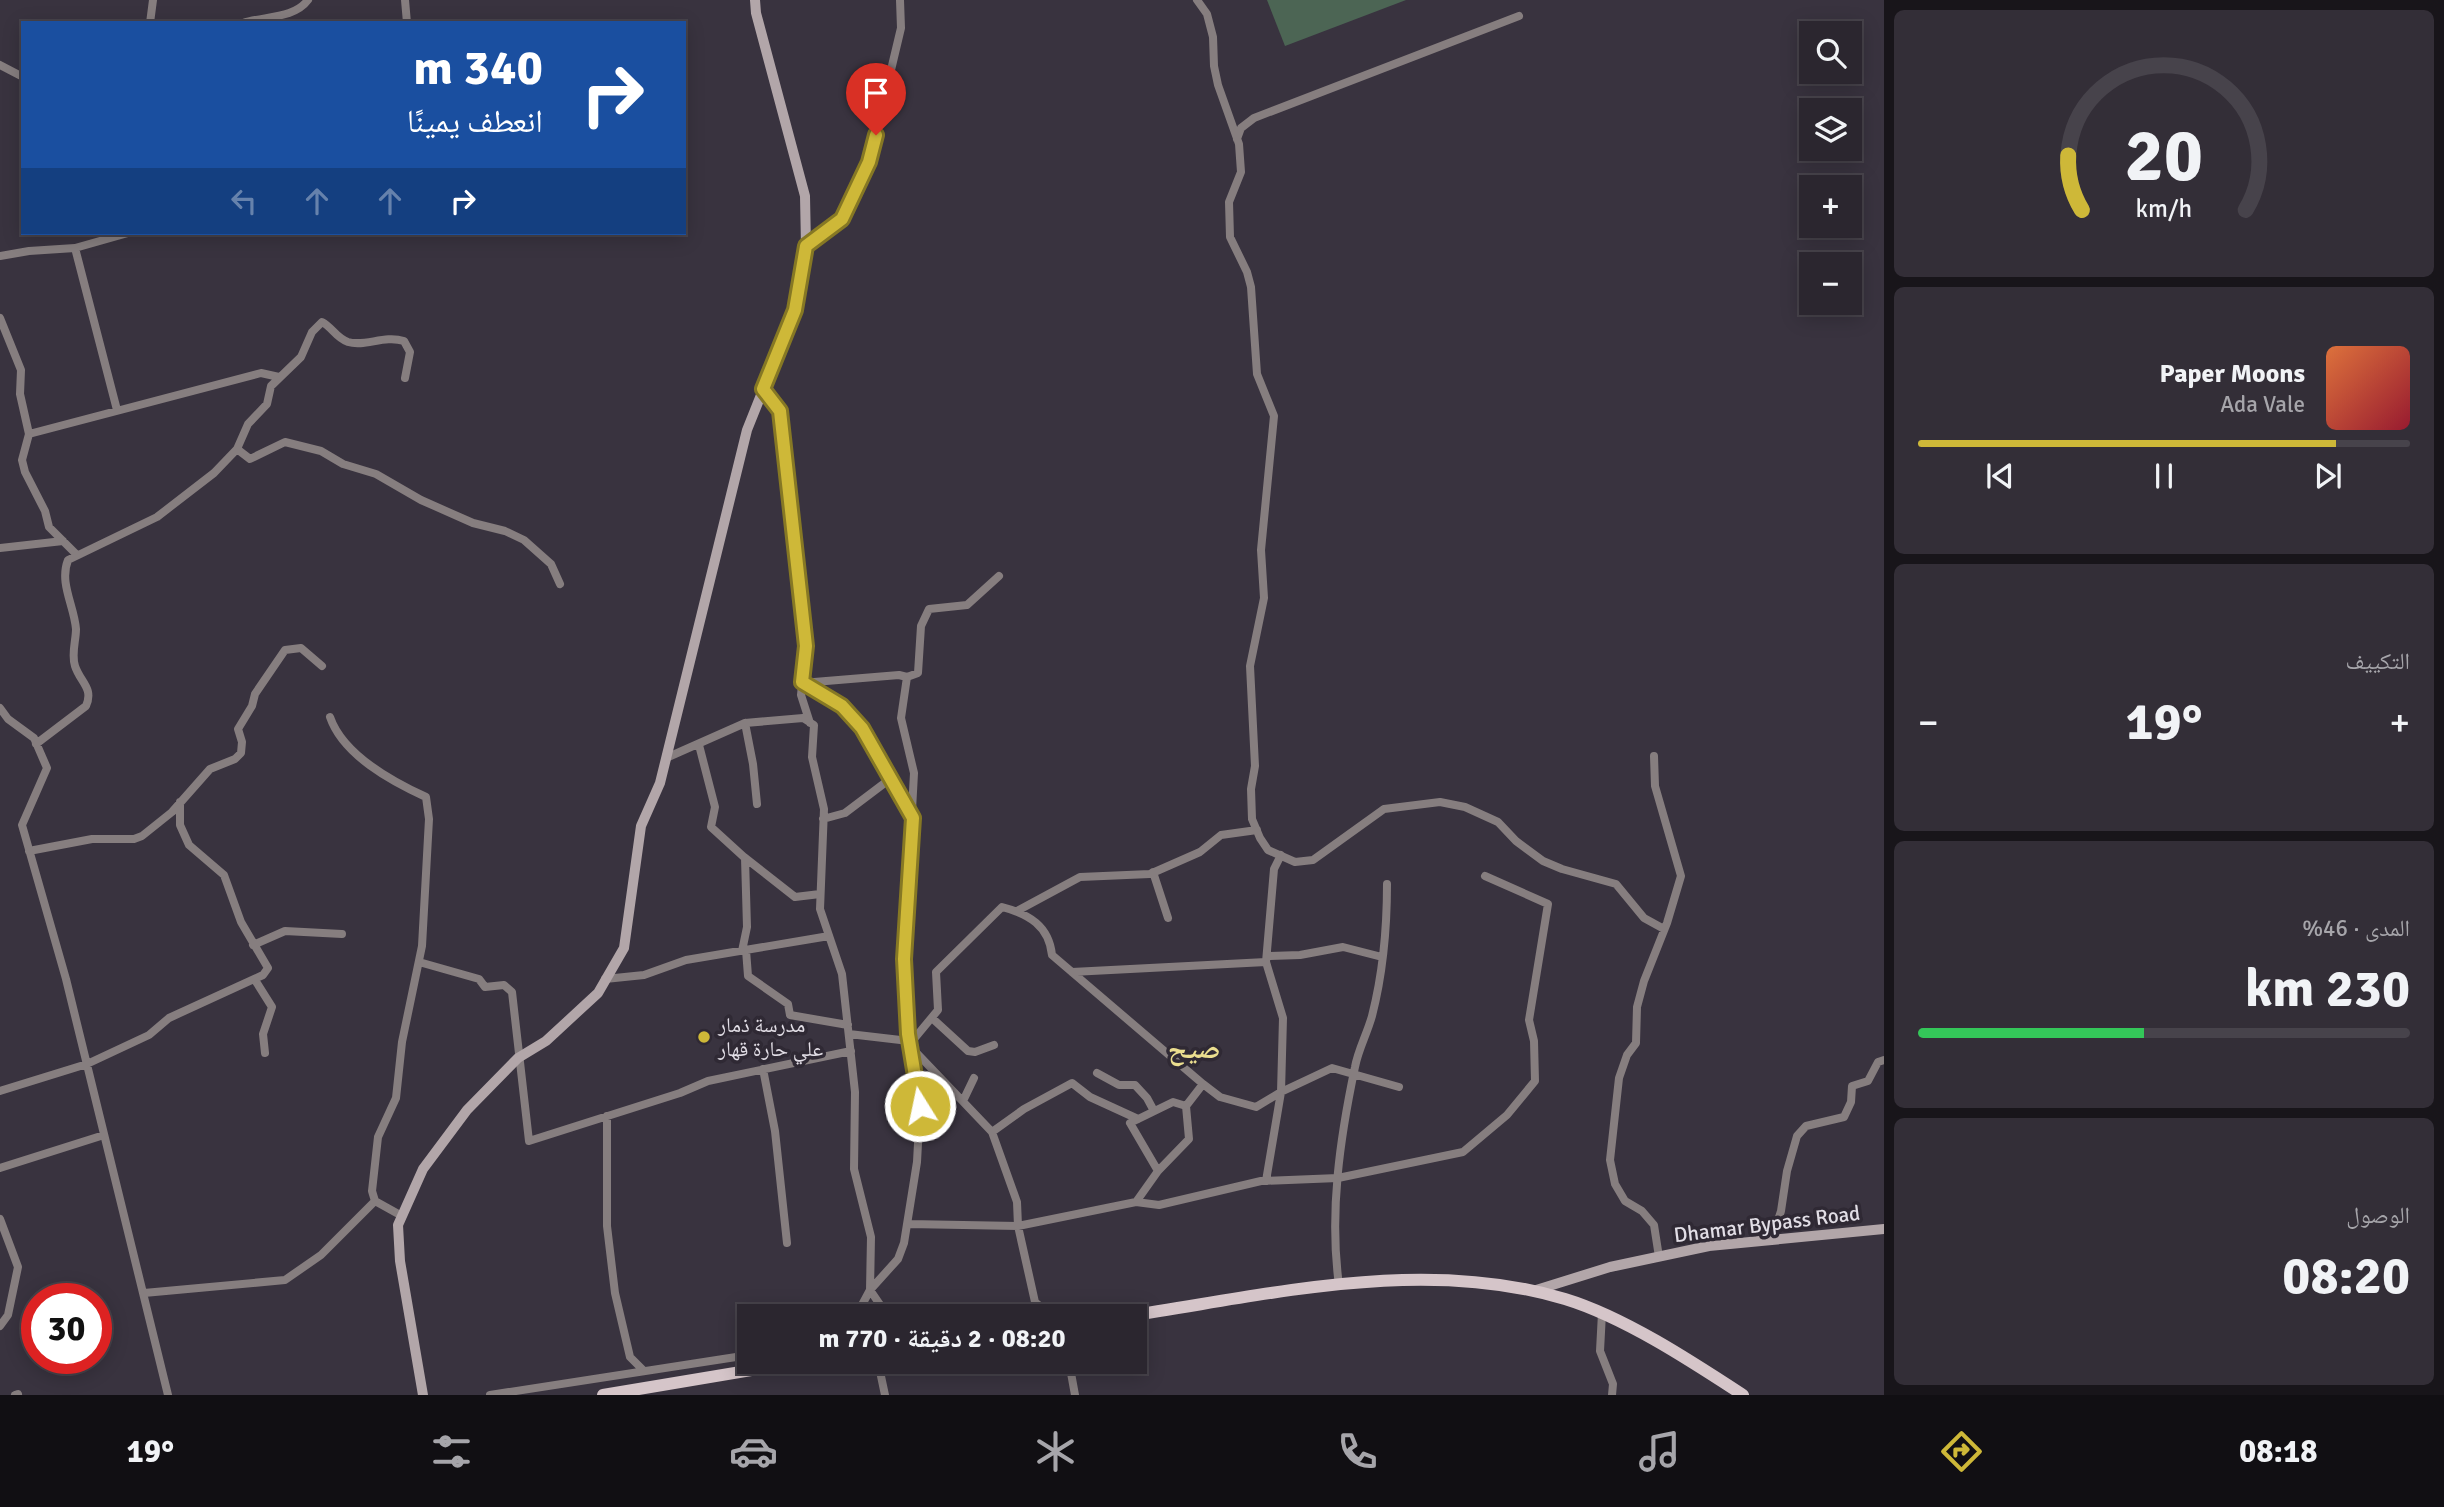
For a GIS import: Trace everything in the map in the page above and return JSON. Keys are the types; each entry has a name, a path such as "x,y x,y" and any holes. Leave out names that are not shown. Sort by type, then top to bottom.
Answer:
{"main road":[{"path":"1147,1313 1387,1280 1486,1284 1566,1299 1602,1313 1743,1395"},
{"path":"603,1395 659,1390 740,1374"}],"street":[{"path":"151,21 153,0"},
{"path":"252,21 292,12 303,7 308,0"},
{"path":"405,0 407,21"},
{"path":"423,1395 400,1261 398,1225 422,1169 467,1110 518,1058 546,1041 598,993 624,948 641,826 660,783 747,430 795,310 806,246 805,196 756,13 755,0"},
{"path":"806,246 842,219 869,162 901,28 900,0"},
{"path":"1196,0 1207,14 1213,37 1218,85 1237,139 1241,172 1230,202 1230,237 1247,272 1251,287 1257,374 1274,416 1261,550 1264,598 1250,666 1255,766 1251,789 1252,819 1257,830 1268,850 1295,862 1314,860 1384,809 1440,802 1465,807 1498,822 1516,841 1543,861 1616,884 1644,919 1664,929"},
{"path":"1237,139 1241,128 1254,118 1519,16"},
{"path":"0,65 21,76"},
{"path":"0,256 75,248 121,235"},
{"path":"75,248 117,410"},
{"path":"0,318 21,370 20,394 29,434 22,460 25,472 45,511 49,527 76,554"},
{"path":"36,744 88,702 89,690 75,667 75,622 64,573 68,560 157,517 214,473 237,449 248,424 264,409 268,391 301,357 312,332 322,322 349,342 385,338 407,343 410,352 405,378"},
{"path":"29,434 261,373 279,377"},
{"path":"763,389 780,411 806,646 801,695 810,723"},
{"path":"237,449 250,459 285,442 321,451 343,464 376,474 421,500 524,540 551,564 560,584"},
{"path":"0,548 63,541"},
{"path":"802,682 899,675 907,677 918,673 921,626 929,609 967,605 999,576"},
{"path":"29,851 105,837 134,839 152,829 210,769 231,762 241,753 242,742 238,729 252,706 255,694 285,650 301,648 321,666"},
{"path":"862,1304 870,1290 898,1259 915,1189 920,1106 909,1043 904,959 914,773 901,718 907,677"},
{"path":"802,682 842,706 862,728 913,818"},
{"path":"0,708 8,719 34,738 47,768 22,825 87,1064 168,1395"},
{"path":"330,717 335,730 346,743 371,765 400,785 426,797 429,819 419,962 402,1042 396,1098 379,1137 372,1191 375,1201 402,1216"},
{"path":"666,758 745,723 803,718 814,725 812,757 823,819 820,909 842,974 855,1092 854,1168 871,1237 870,1290 880,1304"},
{"path":"745,723 757,804"},
{"path":"699,745 715,807 711,827 744,858 795,897 820,894"},
{"path":"1654,756 1655,786 1681,876 1640,994 1636,1043 1627,1055 1619,1078 1610,1160 1615,1184 1625,1201 1642,1211 1654,1225 1659,1257"},
{"path":"823,819 845,813 890,779"},
{"path":"0,1091 87,1064 149,1035 169,1018 264,975 268,968 253,945 224,875 189,845 180,825 180,802"},
{"path":"1017,911 1080,877 1153,872 1200,852 1221,835 1257,830"},
{"path":"1266,1181 1281,1092 1283,1018 1267,959 1274,869 1281,855"},
{"path":"744,858 747,927 744,951 748,976 788,1004 790,1016 909,1043 992,1132 1017,1202 1018,1226 1037,1304"},
{"path":"1153,872 1168,918"},
{"path":"908,1224 1018,1226 1136,1202 1159,1205 1266,1181 1338,1178 1463,1152 1507,1115 1535,1081 1534,1041 1528,1020 1548,904 1485,876"},
{"path":"1339,1285 1334,1249 1338,1178 1353,1074 1372,1016 1387,927 1387,884"},
{"path":"909,1043 938,1010 936,972 1002,907 1038,922 1051,940 1052,955 1220,1097 1256,1107 1332,1068 1399,1087"},
{"path":"253,945 285,932 342,934"},
{"path":"606,979 644,975 686,960 829,936"},
{"path":"1072,972 1267,959 1343,947 1381,957"},
{"path":"419,962 479,979 485,987 505,985 512,992 530,1141 680,1093 708,1081 851,1051"},
{"path":"255,980 272,1007 263,1034 265,1053"},
{"path":"932,1018 968,1051 975,1052 994,1045"},
{"path":"1772,1239 1781,1211 1787,1171 1797,1136 1806,1126 1844,1117 1851,1102 1852,1086 1868,1081 1878,1062 1884,1060"},
{"path":"764,1069 775,1131 788,1242"},
{"path":"1097,1073 1119,1085 1135,1085 1154,1111"},
{"path":"963,1101 974,1079"},
{"path":"992,1132 1024,1109 1072,1083 1090,1097 1138,1119"},
{"path":"1136,1202 1158,1171 1188,1139 1186,1106 1203,1084"},
{"path":"1158,1171 1130,1123 1173,1102 1186,1106"},
{"path":"607,1116 607,1226 615,1293 630,1357 643,1371"},
{"path":"0,1168 104,1135"},
{"path":"144,1293 285,1280 321,1255 375,1201"},
{"path":"0,1219 18,1267 8,1315 0,1326"},
{"name":"Dhamar Bypass Road","path":"1533,1291 1610,1267 1709,1246 1884,1229"},
{"path":"1602,1313 1600,1351 1613,1384 1612,1395"},
{"path":"490,1395 737,1357"},
{"path":"881,1374 885,1395"},
{"path":"1071,1374 1075,1395"}],"green space":[{"path":"1267,0 1406,0 1285,46"}],"place":[{"name":"مدرسة ذمار علي حارة قهار","path":"704,1037"}],"district":[{"name":"صيح","path":"1194,1049"}],"route":[{"path":"876,135 869,162 842,219 806,246 795,310 763,389 780,411 806,646 802,682 842,706 862,728 913,818 904,959 908,1034 920,1106"}]}
